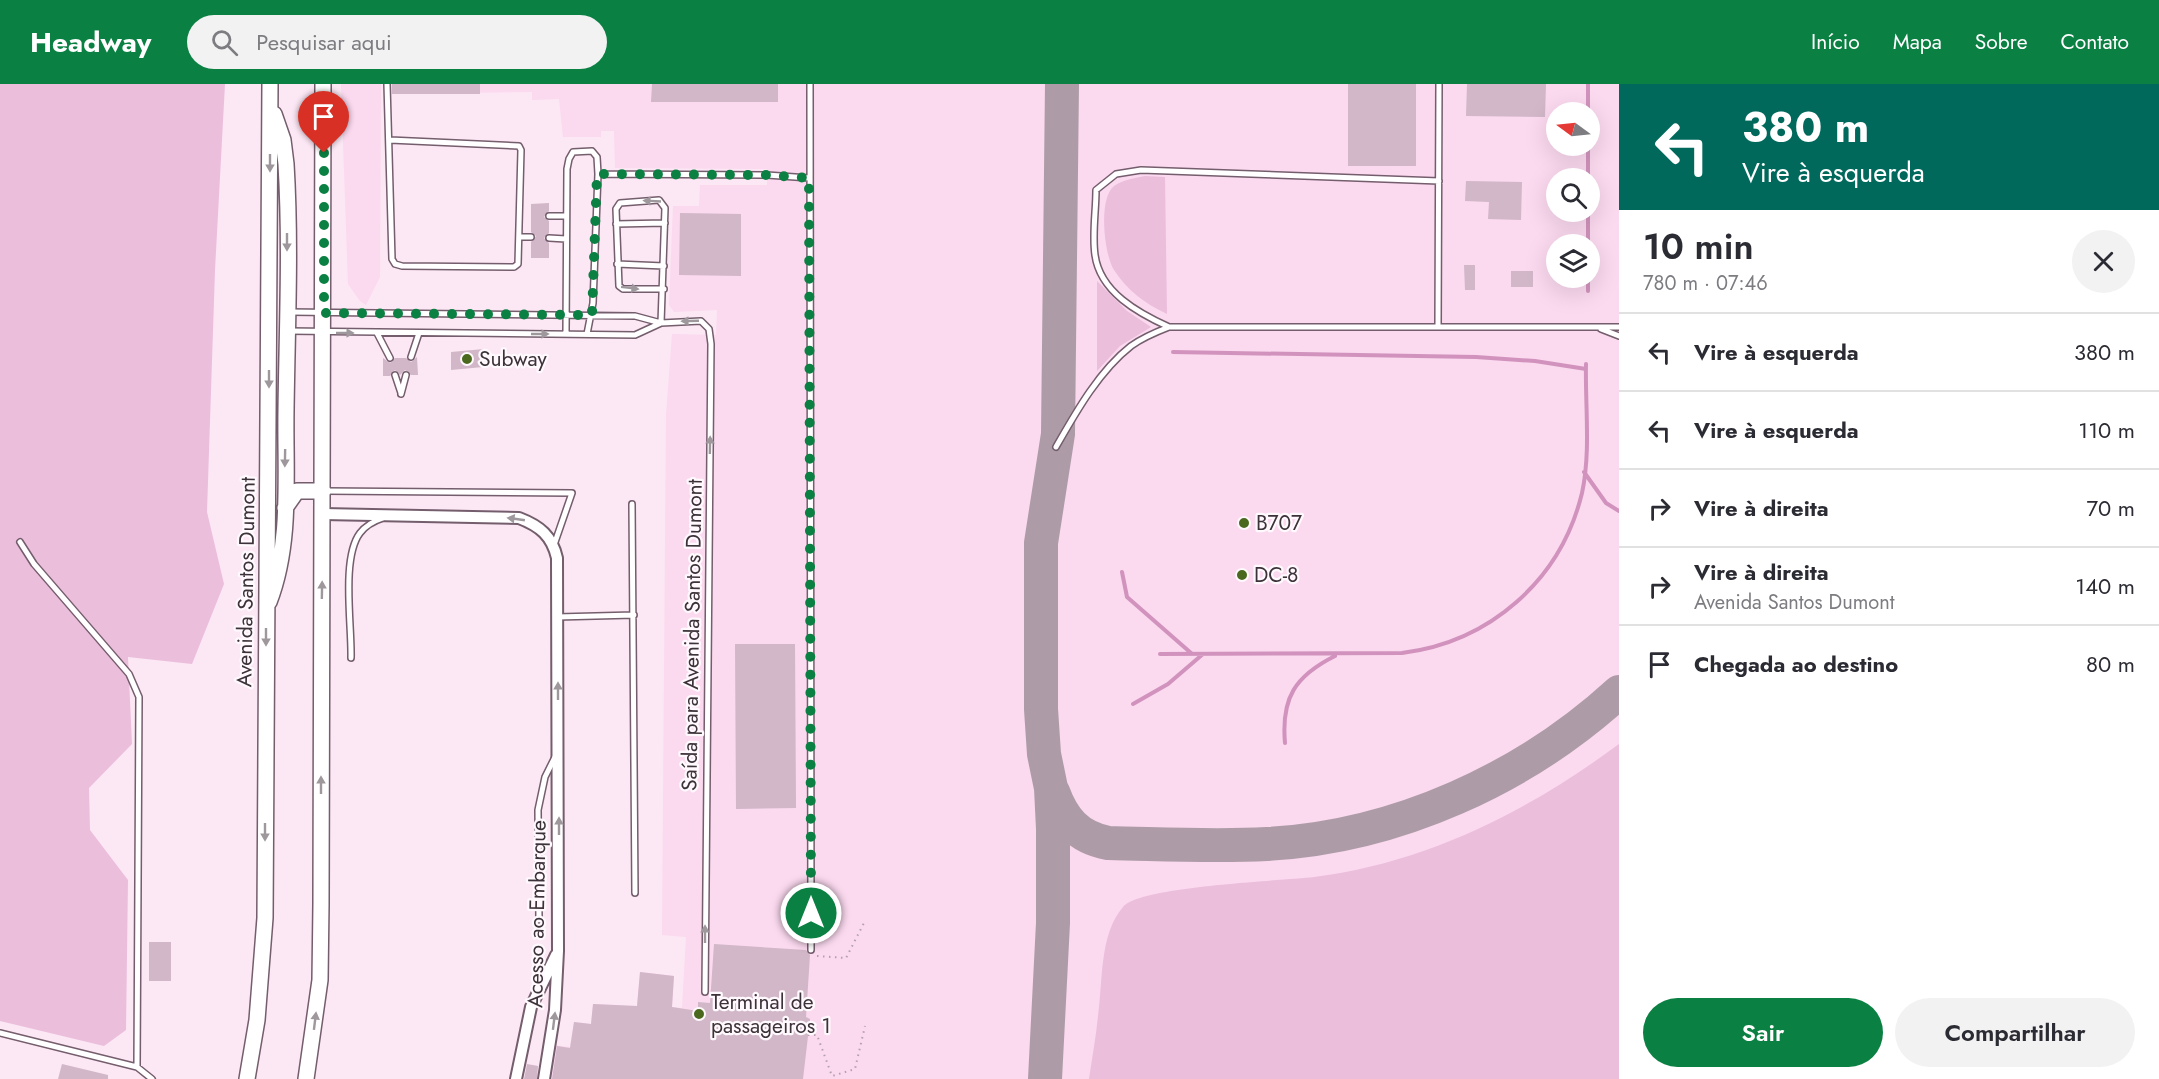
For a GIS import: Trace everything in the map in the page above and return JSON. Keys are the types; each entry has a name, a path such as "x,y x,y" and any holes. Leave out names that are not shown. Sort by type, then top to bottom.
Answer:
{"main road":[{"name":"Avenida Santos Dumont","path":"247,1079 257,1020 265,918 270,84"},
{"path":"306,1079 320,980 324,333 323,84"},
{"path":"266,609 279,577 284,509 287,331 286,164 283,140 270,102"},
{"path":"269,352 286,353"},
{"path":"284,509 297,491 323,491"}],"street":[{"path":"323,514 519,518 535,524 554,545"},
{"name":"Acesso ao Embarque","path":"544,1079 555,1010 558,951 557,558 554,545"},
{"path":"516,1079 531,1007 558,951"}],"lane":[{"path":"387,84 392,259 395,264 402,267 514,267 518,264 521,215 519,146 390,140"},
{"path":"810,84 811,950"},
{"path":"1438,327 1439,84"},
{"path":"566,334 568,159 573,152 592,151 597,157 597,174 592,315 587,334"},
{"path":"1169,327 1130,307 1101,274 1095,256 1096,190 1116,174 1141,170 1439,181"},
{"path":"597,174 767,175 809,178"},
{"path":"661,323 664,289 663,202 637,200 620,203 616,209 619,286 623,289 664,289"},
{"path":"521,215 531,215"},
{"path":"549,216 567,216"},
{"path":"616,224 665,223"},
{"path":"520,237 531,237"},
{"path":"549,238 566,238"},
{"path":"617,264 664,266"},
{"path":"287,312 635,316 661,323"},
{"name":"Saída para Avenida Santos Dumont","path":"661,323 701,321 709,329 711,344 705,992"},
{"path":"287,331 635,334 661,323"},
{"path":"1056,447 1092,390 1119,358 1131,346 1169,327 1619,327"},
{"path":"1596,327 1619,336"},
{"path":"377,333 390,358"},
{"path":"411,357 419,333"},
{"path":"395,375 401,394 406,375"},
{"path":"323,491 572,494 554,545"},
{"path":"632,504 635,893"},
{"path":"351,658 352,550 360,533 371,522 388,516"},
{"path":"20,543 34,564 129,674 139,697 137,1067"},
{"path":"557,617 634,615"},
{"path":"539,921 540,793 558,750"},
{"path":"0,1033 137,1067 152,1079"}],"path":[{"path":"822,956 846,958 864,922"},
{"path":"808,1035 818,1035 832,1076 855,1069 865,1026"}],"shaded area":[{"path":"0,84 225,84 215,270 207,512 224,584 192,664 128,657 132,744 89,788 90,830 128,880 126,1030 104,1046 0,1021"},
{"path":"341,84 381,84 380,277 366,305 360,301 348,284"},
{"path":"391,84 1619,84 1619,1079 548,1079 553,1045 570,1047 574,1022 591,1024 593,1004 637,1006 640,972 674,976 672,1007 682,1008 686,937 662,935 666,415 672,334 716,335 717,310 674,312 669,305 673,206 699,206 700,185 767,185 767,169 615,168 614,131 601,131 601,137 563,137 559,99 532,100 532,92 391,94"},
{"path":"1145,176 1165,177 1167,314 1137,296 1119,277 1110,262 1105,240 1104,214 1109,193 1121,182"},
{"path":"1097,281 1127,311 1151,327 1120,346 1097,371"},
{"path":"1619,744 1619,1079 1089,1079 1103,959 1115,918 1123,907 1135,900 1182,889 1314,877 1396,860 1475,830 1512,812 1549,791"}],"building":[{"path":"392,84 480,84 480,94 392,94"},
{"path":"652,84 778,84 778,102 651,102"},
{"path":"1348,84 1416,84 1416,166 1348,166"},
{"path":"1467,84 1546,84 1545,117 1466,116"},
{"path":"1466,181 1522,182 1521,220 1488,219 1489,202 1465,201"},
{"path":"549,203 549,211 544,217 549,221 549,233 544,238 549,243 549,258 531,258 531,242 536,236 531,232 531,204"},
{"path":"680,213 741,214 741,276 679,275"},
{"path":"1464,265 1475,265 1475,290 1465,290"},
{"path":"1511,271 1533,271 1533,287 1511,287"},
{"name":"Subway","path":"484,349 483,367 451,370 451,352"},
{"path":"417,357 418,375 411,375 405,370 400,375 395,370 390,376 383,376 383,358 390,363 395,358 406,358 411,362"},
{"path":"735,644 795,644 796,808 736,809"},
{"path":"149,942 171,942 171,981 149,981"},
{"name":"Terminal de passageiros 1","path":"714,944 806,950 810,955 806,1017 810,1019 803,1079 552,1079 557,1046 570,1048 574,1022 591,1024 593,1004 637,1006 640,972 674,976 672,1007 698,1011 698,1002 710,1003"},
{"path":"62,1064 108,1075 108,1079 58,1079"},
{"path":"527,1064 538,1066 537,1079 524,1079"}],"waterway":[{"path":"1588,84 1588,102"},
{"path":"1588,156 1588,168"},
{"path":"1588,222 1588,234"},
{"path":"1173,352 1476,357 1535,361 1586,369"},
{"path":"1160,654 1402,653 1434,647 1464,636 1492,620 1517,601 1539,579 1557,553 1572,524 1585,477 1586,364"},
{"path":"1584,472 1606,503 1619,511"},
{"path":"1122,572 1127,597 1191,653"},
{"path":"1133,704 1168,684 1203,654"},
{"path":"1285,743 1286,713 1294,690 1310,672 1335,656"}],"taxiway":[{"path":"1045,1079 1053,923 1053,829 1051,788 1044,754 1041,709 1041,543 1058,434 1062,84"},
{"path":"1053,792 1061,811 1073,825 1088,836 1108,843 1227,845 1315,839 1363,830 1410,816 1456,798 1542,751 1582,723 1619,692"}],"place":[{"name":"Subway","path":"467,359"},
{"name":"B707","path":"1244,523"},
{"name":"DC-8","path":"1242,575"},
{"name":"Terminal de passageiros 1","path":"699,1014"}],"route":[{"path":"324,153 324,313 592,315 597,174 767,175 809,178 811,913"}]}
